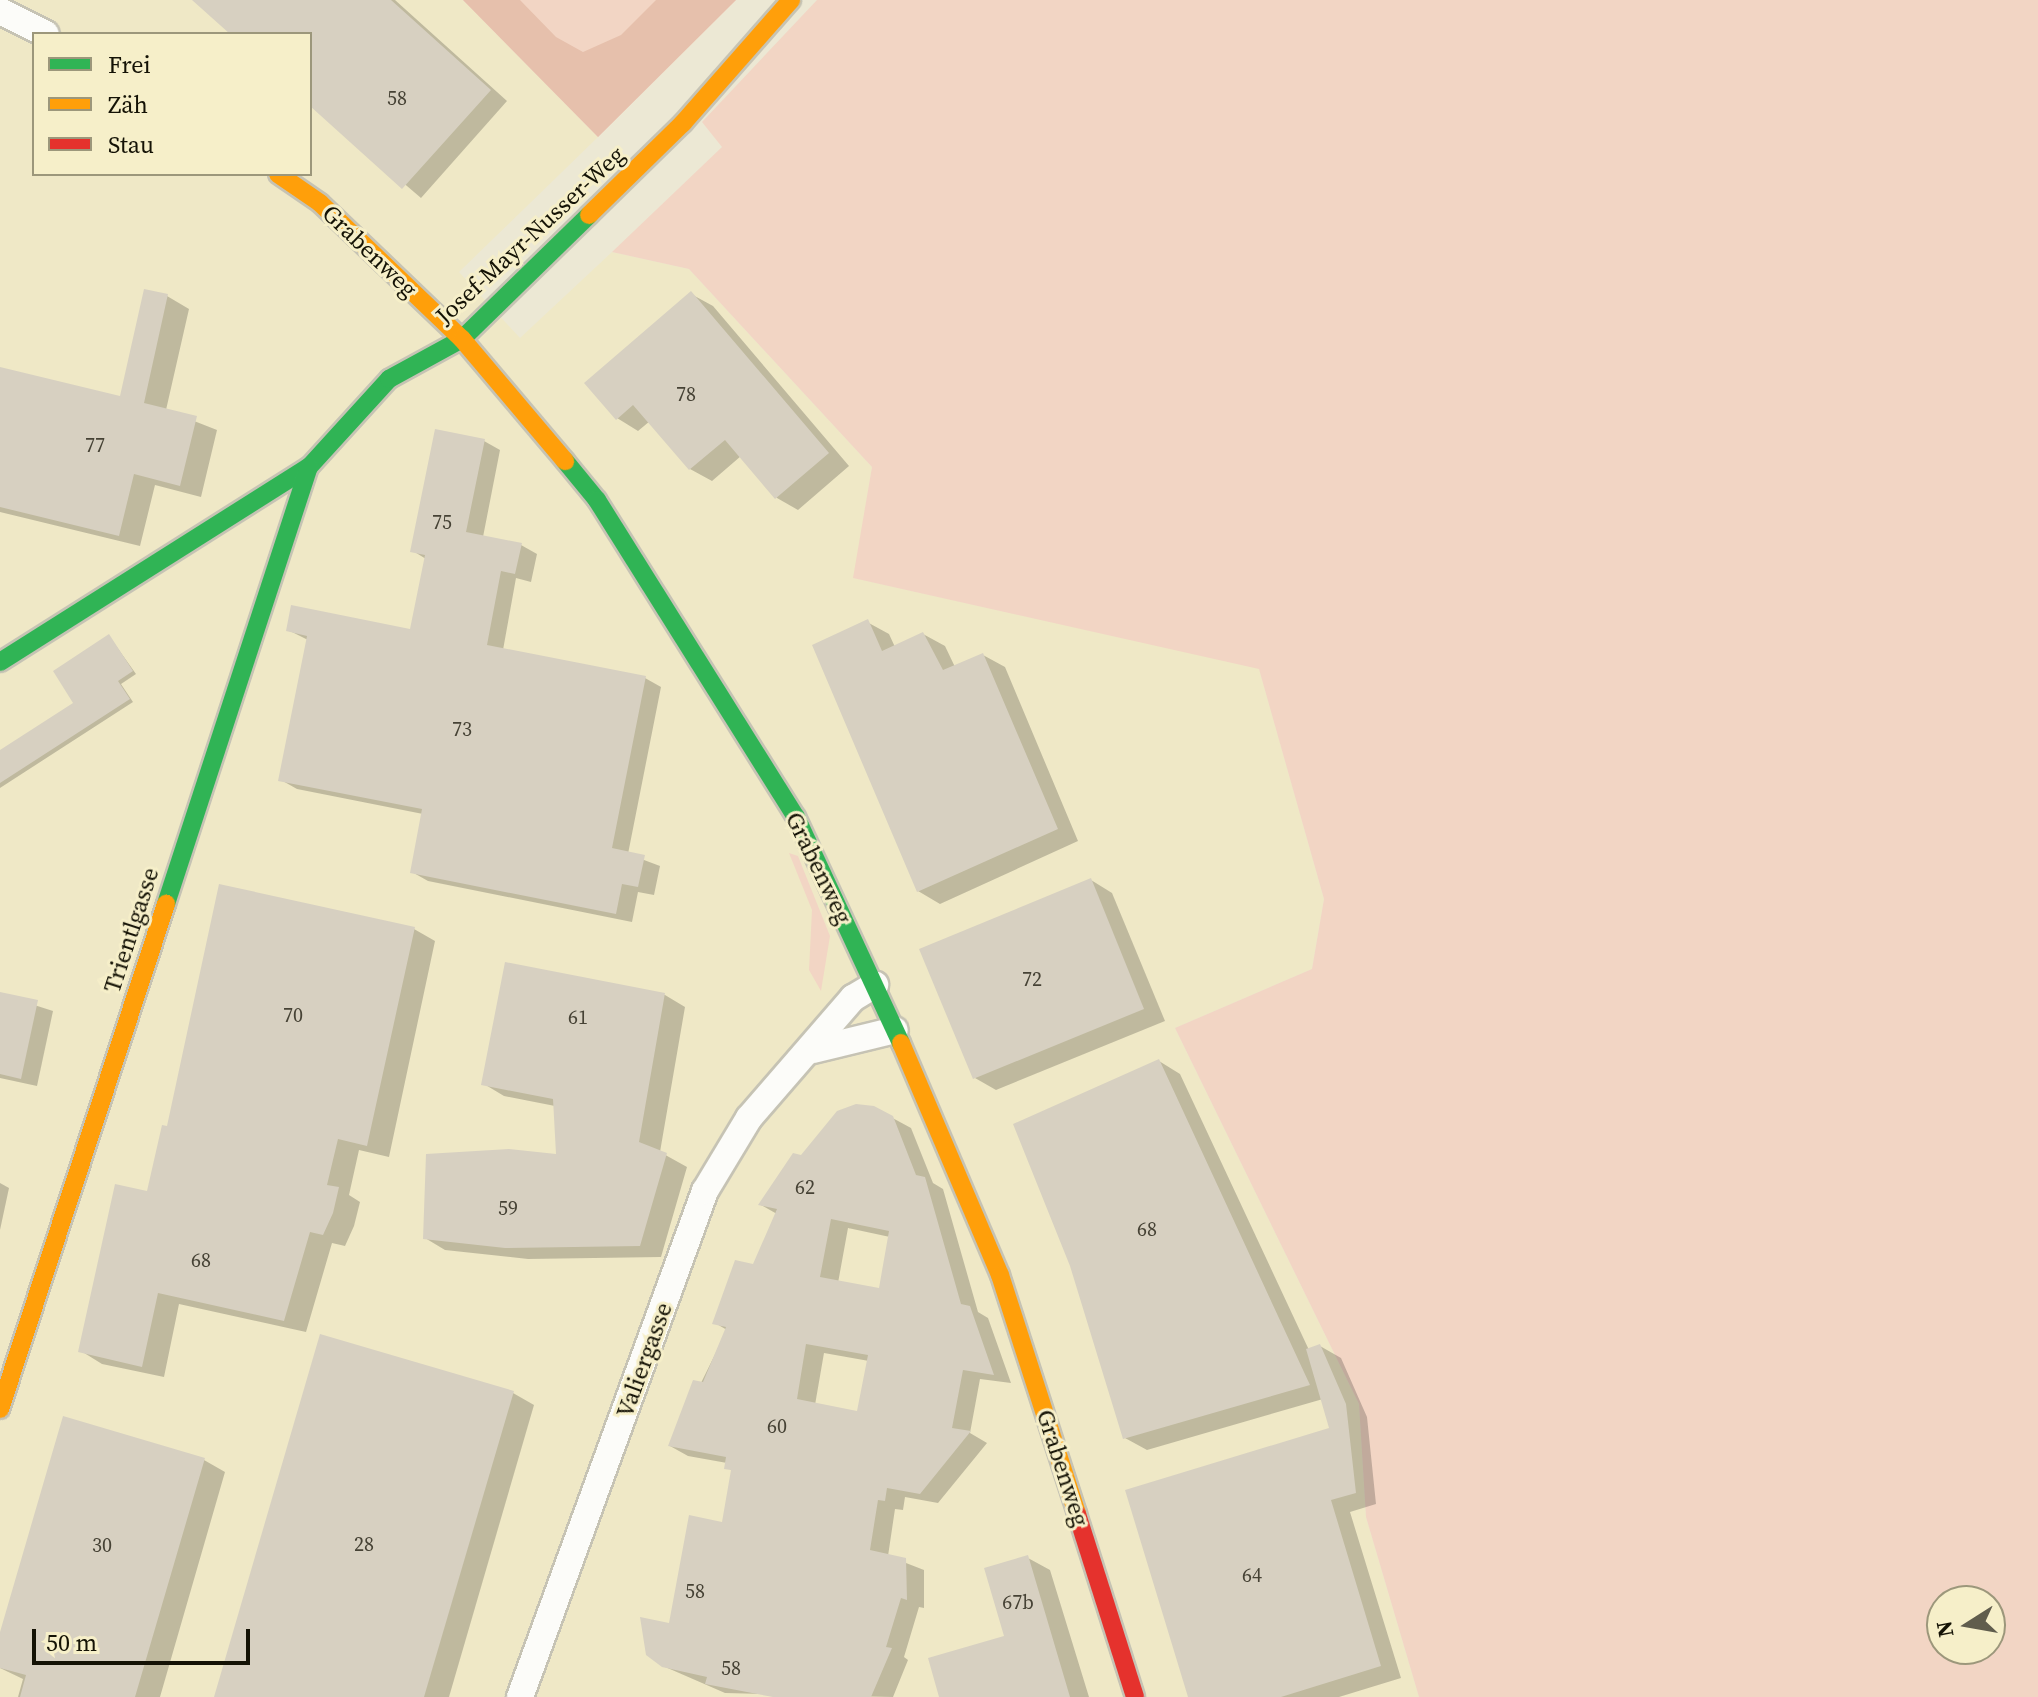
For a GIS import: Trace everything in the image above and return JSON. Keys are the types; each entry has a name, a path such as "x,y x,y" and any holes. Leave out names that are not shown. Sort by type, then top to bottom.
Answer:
{"street":[{"name":"Josef-Mayr-Nusser-Weg","path":"0,662 309,467 389,379 462,339 683,123 791,0"},
{"path":"0,11 42,32"},
{"name":"Grabenweg","path":"281,176 320,203 462,339 605,513 796,817 875,985 1000,1275 1135,1697"},
{"name":"Trientlgasse","path":"0,1409 309,467"},
{"name":"Valiergasse","path":"520,1697 705,1191 749,1118 813,1050 853,998 875,985"},
{"path":"813,1050 895,1030"}],"shaded area":[{"path":"0,0 463,0 598,137 459,272 520,338 612,252 689,269 872,467 854,578 1259,668 1324,899 1312,969 1175,1028 1359,1404 1366,1517 1419,1697 0,1697"},
{"path":"463,0 736,0 598,137"},
{"path":"463,0 520,0 556,37 583,52 621,35 656,0 736,0 598,137"},
{"path":"817,0 2038,0 2038,1697 1419,1697 1366,1517 1359,1404 1175,1028 1312,969 1324,899 1259,669 853,578 872,467 689,269 612,252 722,147 702,122"},
{"path":"789,853 798,856 830,936 821,991 809,970 812,910"}],"building":[{"path":"192,0 391,0 491,90 402,189 312,108 312,32 228,32"},
{"path":"144,289 168,294 144,403 197,416 180,486 134,474 119,536 0,507 0,367 120,396"},
{"path":"691,291 829,453 775,499 725,440 689,470 633,405 616,420 584,383"},
{"path":"435,429 485,439 466,532 522,543 515,574 501,571 487,645 646,676 612,848 645,855 638,887 622,884 616,914 410,873 422,809 278,781 307,636 286,631 291,605 410,629 425,555 410,552"},
{"path":"868,619 882,651 923,632 943,670 983,653 1058,829 917,892 812,645"},
{"path":"109,634 133,671 118,681 130,699 0,783 0,750 73,703 53,671"},
{"path":"1091,878 1144,1009 973,1079 919,949"},
{"path":"219,884 415,927 367,1146 338,1139 327,1185 339,1187 333,1213 323,1235 310,1232 284,1321 158,1293 142,1367 78,1352 115,1184 147,1191 162,1125 167,1126"},
{"path":"505,962 665,993 639,1142 667,1153 640,1246 505,1248 423,1239 426,1154 509,1149 556,1154 553,1099 481,1085"},
{"path":"0,992 38,1000 21,1079 0,1074"},
{"path":"1159,1059 1310,1385 1123,1439 1070,1266 1013,1124"},
{"path":"856,1104 874,1106 893,1116 916,1175 925,1177 961,1304 970,1306 994,1375 963,1370 952,1428 971,1431 920,1494 887,1488 885,1501 878,1500 870,1550 906,1558 907,1600 901,1598 886,1647 892,1648 871,1697 773,1697 705,1684 707,1677 662,1667 646,1655 640,1617 669,1623 689,1515 722,1522 731,1470 724,1469 726,1457 668,1446 693,1380 703,1382 726,1327 712,1324 735,1260 753,1264 777,1209 758,1205 793,1153 801,1155 837,1111","holes":["831,1219 889,1231 879,1288 820,1277","806,1344 868,1355 857,1411 797,1399"]},
{"path":"320,1334 514,1391 424,1697 214,1697"},
{"path":"1320,1344 1346,1404 1356,1493 1331,1500 1381,1666 1281,1697 1188,1697 1125,1490 1329,1428 1306,1349"},
{"path":"63,1416 205,1458 135,1697 20,1697 26,1675 0,1668 0,1632"},
{"path":"1028,1555 1070,1697 939,1697 928,1658 1004,1636 984,1568"}],"traffic: fast":[{"path":"0,662 309,467 389,379 462,339 589,215"},
{"path":"565,461 597,500 796,817 901,1043"},
{"path":"166,904 309,467"}],"traffic: slow":[{"path":"589,215 683,123 791,0"},
{"path":"281,176 320,203 462,339 565,461"},
{"path":"0,1409 166,904"},
{"path":"901,1043 1000,1275 1077,1514"}],"traffic: jam":[{"path":"1077,1514 1135,1697"}]}
